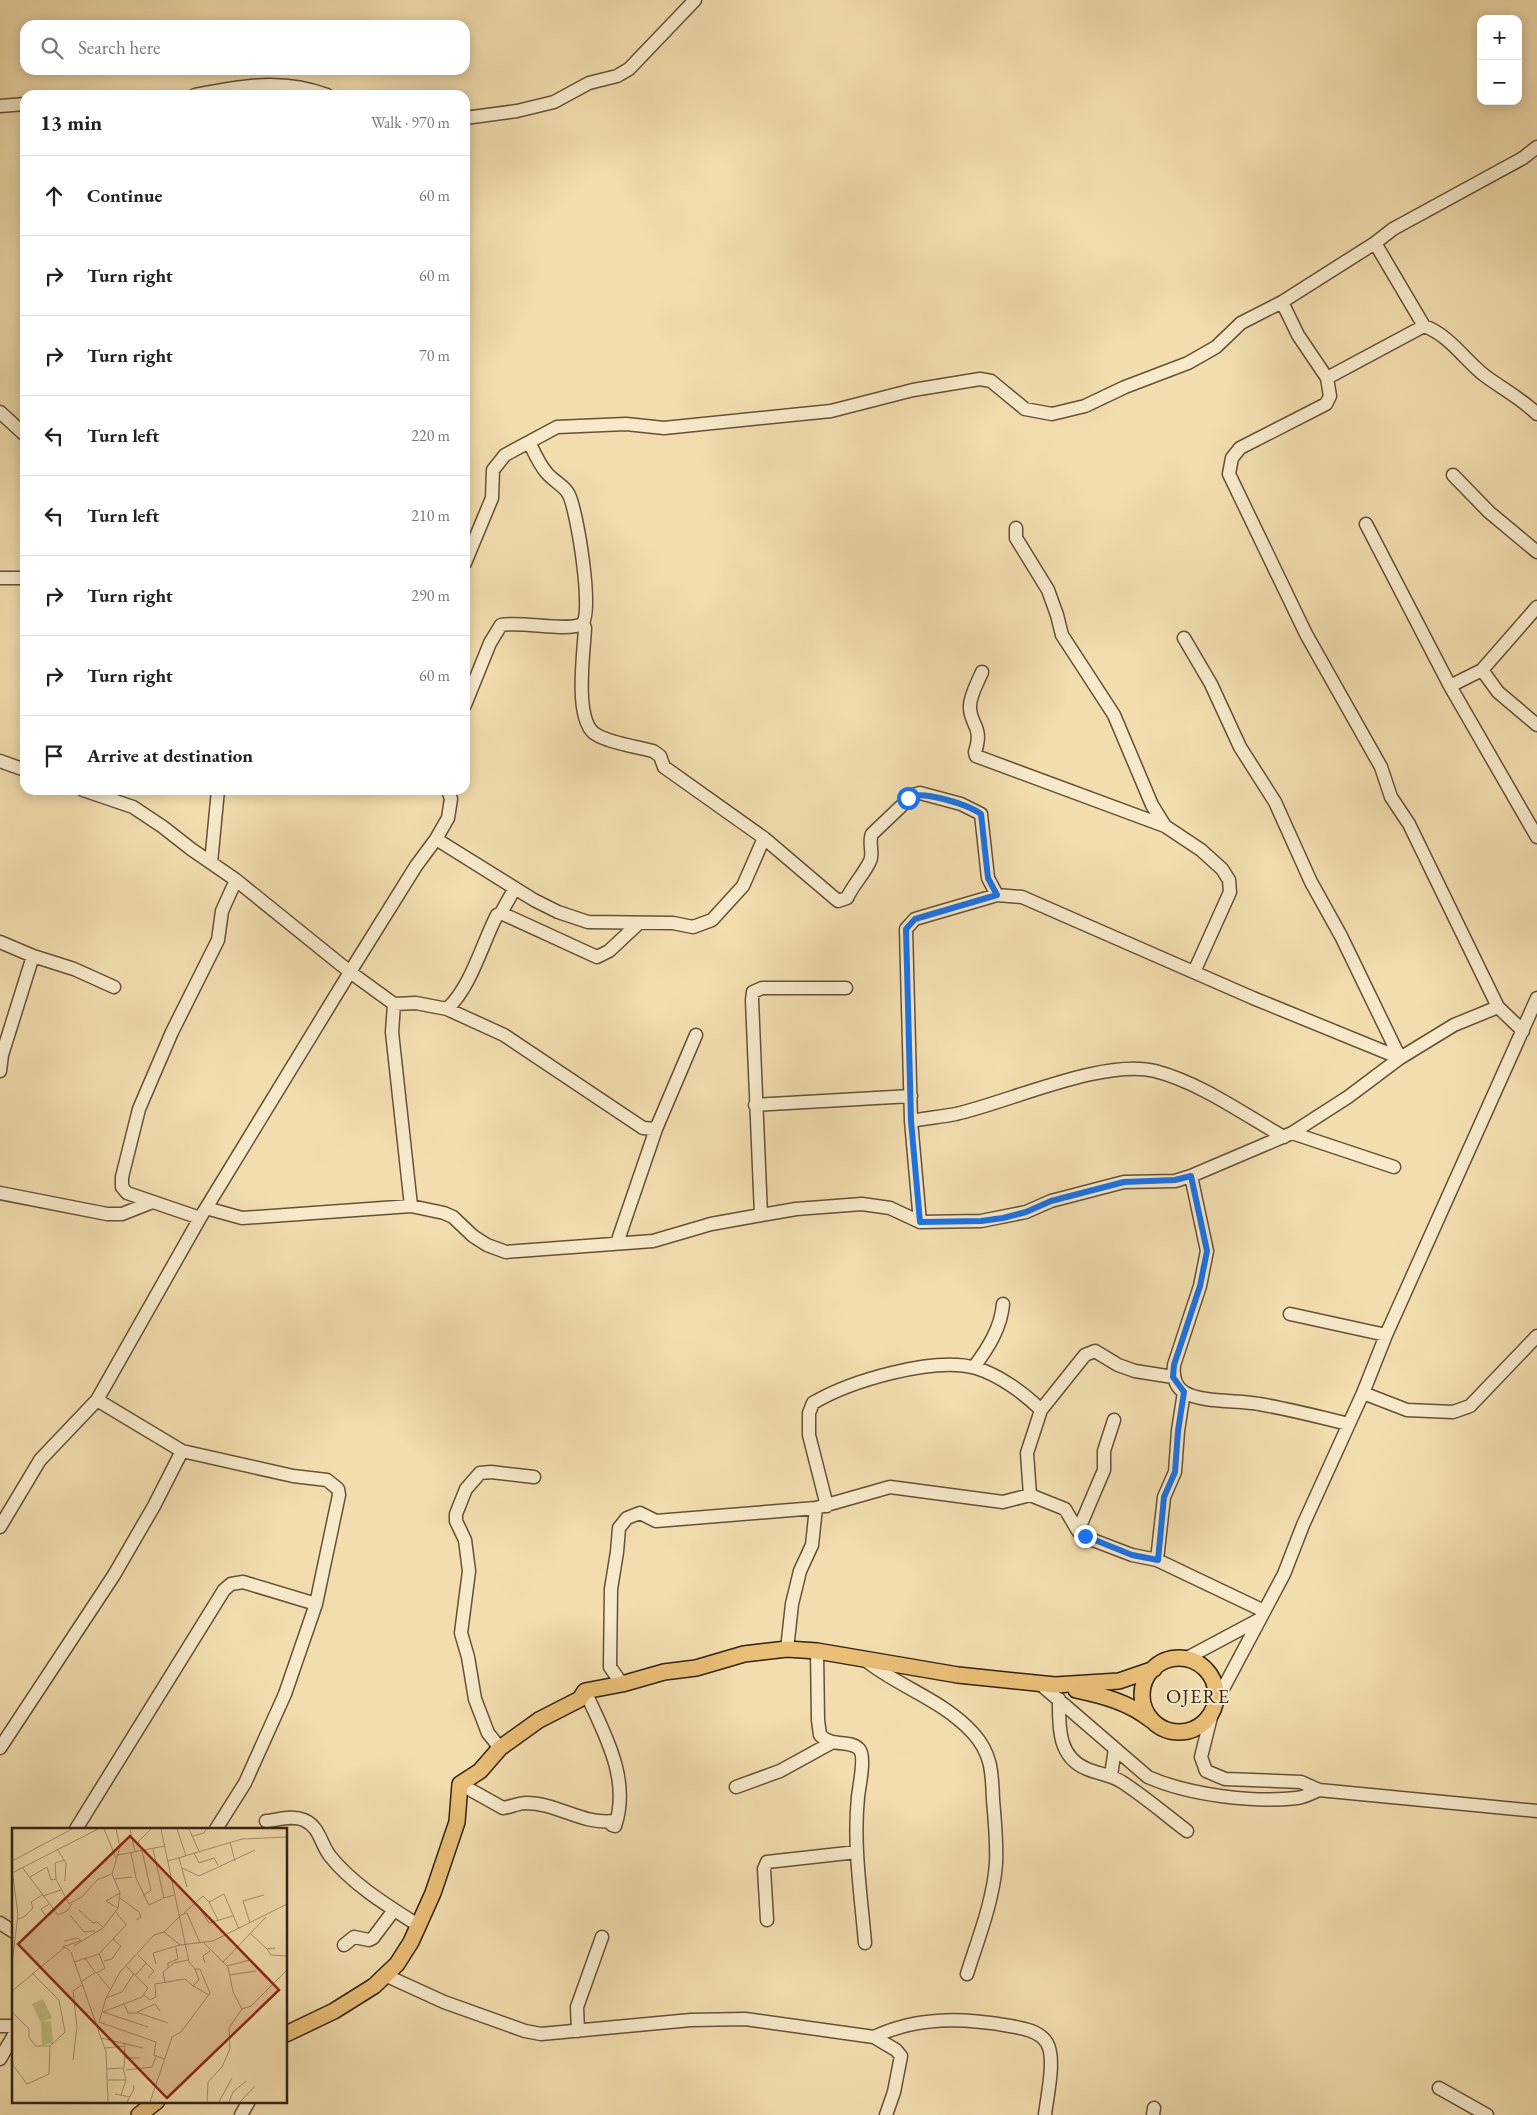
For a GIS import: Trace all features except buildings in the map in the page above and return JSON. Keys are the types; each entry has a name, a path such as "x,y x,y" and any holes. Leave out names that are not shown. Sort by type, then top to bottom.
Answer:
{"main road":[{"path":"288,2033 334,2011 387,1976 411,1942 433,1893 457,1822 460,1784 480,1770 500,1748 539,1720 580,1699 585,1691 622,1684 664,1672 696,1668 744,1654 787,1650 817,1651 958,1675 1040,1683 1057,1692 1110,1698 1137,1709 1162,1728 1173,1732 1185,1732 1205,1722 1214,1707 1216,1690 1206,1670 1186,1659 1168,1661 1154,1669 1119,1681 1057,1692"},
{"path":"1153,1721 1146,1712 1143,1695 1147,1678 1154,1669"},
{"path":"139,2115 156,2102"}],"street":[{"path":"470,117 518,111 554,102 589,83 617,76 629,69 695,0"},
{"path":"222,90 255,84 306,87 314,90"},
{"path":"0,106 20,104"},
{"path":"470,551 492,498 493,470 505,455 557,427 626,424 664,428 831,411 913,390 980,379 991,381 1025,409 1052,414 1085,406 1125,387 1188,363 1216,347 1241,323 1282,302 1375,243 1393,229 1523,158 1537,146"},
{"path":"1375,243 1424,326 1441,335 1485,375 1537,414"},
{"path":"1282,302 1298,335 1327,378 1330,396 1326,404 1240,448 1232,458 1229,474 1306,634 1381,767 1391,797 1409,824 1498,1007 1523,1031"},
{"path":"1327,378 1424,326"},
{"path":"0,412 20,430"},
{"path":"529,442 545,472 568,492 574,509 588,600 583,623 585,628 582,707 587,725 596,735 652,751 660,756 664,767 764,838 838,901 847,898 856,880 871,860 870,838 872,834 908,798 920,794 961,804 981,814 988,878 997,895"},
{"path":"1453,475 1489,512 1537,552"},
{"path":"1366,524 1450,686 1537,837"},
{"path":"1016,528 1016,538 1048,590 1058,615 1062,635 1114,715 1152,805 1165,826"},
{"path":"0,578 20,578"},
{"path":"1450,686 1482,670 1537,607"},
{"path":"470,693 490,643 502,626 510,623 564,626 583,623"},
{"path":"1184,638 1211,684 1240,747 1275,802 1311,882 1341,936 1400,1058"},
{"path":"1482,670 1498,692 1537,725"},
{"path":"982,672 970,706 978,729 976,756 1165,826 1201,850 1222,869 1229,880 1230,892 1194,972"},
{"path":"0,761 20,768"},
{"path":"98,795 133,807 236,880 350,972 394,1004 416,1003 447,1009 504,1035 643,1128 656,1129"},
{"path":"211,863 218,795"},
{"path":"0,1527 40,1460 97,1400 203,1213 416,866 436,839 448,818 451,799 450,795"},
{"path":"436,839 558,912 588,922 673,923 693,927 712,920 743,886 764,838"},
{"path":"236,880 222,911 218,940 172,1032 139,1109 122,1177 122,1187 127,1193 150,1203 242,1218 411,1206 444,1213 453,1217 480,1241 506,1252 653,1241 711,1224 761,1215 796,1209 862,1204 890,1208 920,1222 981,1221 1026,1212 1051,1201 1124,1182 1175,1180 1191,1176 1288,1135 1348,1097 1400,1058 1454,1025 1498,1007"},
{"path":"447,1009 458,1000 497,915 501,913 515,888"},
{"path":"920,1222 911,1121 906,929 915,919 997,895 1022,897 1194,972 1400,1058"},
{"path":"501,913 597,957 609,951 639,923"},
{"path":"0,942 33,956 74,969 114,987"},
{"path":"0,1071 2,1055 33,956"},
{"path":"761,1215 753,992 762,988 846,988"},
{"path":"1537,998 1386,1336 1363,1393 1303,1525 1284,1574 1214,1707 1201,1757 1206,1771 1224,1779 1301,1782 1319,1790 1537,1810"},
{"path":"394,1004 392,1032 411,1206"},
{"path":"617,1243 656,1129 696,1035"},
{"path":"911,1121 956,1114 1063,1082 1126,1068 1155,1071 1199,1088 1288,1135 1394,1167"},
{"path":"756,1105 910,1096"},
{"path":"1191,1176 1207,1251 1200,1286 1174,1365 1173,1377 1184,1392 1200,1397 1258,1404 1349,1424"},
{"path":"0,1193 107,1214 122,1214 150,1203"},
{"path":"974,1367 1002,1318 1003,1304"},
{"path":"1290,1314 1386,1336"},
{"path":"1363,1393 1407,1410 1453,1412 1470,1406 1537,1336"},
{"path":"1030,1495 1028,1453 1041,1410 1090,1351 1102,1353 1118,1365 1135,1371 1173,1377"},
{"path":"787,1650 794,1596 800,1571 812,1545 822,1507 809,1434 809,1413 813,1403 860,1382 892,1373 922,1367 974,1367 1014,1388 1041,1410"},
{"path":"1158,1560 1164,1497 1175,1472 1178,1431 1184,1392"},
{"path":"97,1400 182,1451 293,1476 327,1480 338,1489 339,1495 316,1604 285,1694 245,1783 217,1828"},
{"path":"1078,1531 1104,1470 1104,1451 1114,1420"},
{"path":"0,1748 114,1575 154,1506 182,1451"},
{"path":"500,1748 488,1733 475,1699 468,1657 461,1642 461,1622 469,1571 465,1540 456,1521 456,1514 466,1489 480,1473 491,1472 534,1477"},
{"path":"622,1684 610,1667 610,1589 617,1552 619,1528 626,1518 640,1512 656,1521 822,1507 890,1487 1004,1502 1030,1495 1065,1509 1078,1531 1104,1545 1158,1560 1262,1615"},
{"path":"77,1828 224,1590 231,1584 243,1582 316,1604"},
{"path":"1186,1659 1262,1615"},
{"path":"817,1651 820,1735 831,1743 854,1746 860,1749 863,1756 857,1800 857,1852 865,1943"},
{"path":"864,1659 882,1674 916,1690 948,1711 973,1733 988,1752 992,1776 996,1866 983,1923 966,1974"},
{"path":"460,1784 503,1808 526,1803 569,1812 582,1820 601,1823 614,1821 612,1825 615,1826 620,1787 615,1758 585,1691"},
{"path":"1057,1692 1115,1749 1148,1777 1167,1785 1264,1799 1300,1798 1319,1790"},
{"path":"1057,1692 1061,1742 1068,1752 1086,1769 1111,1775 1187,1831"},
{"path":"736,1788 780,1771 831,1743"},
{"path":"1111,1775 1115,1749"},
{"path":"266,1821 293,1817 304,1820 319,1832 329,1854 343,1870 394,1910 418,1925"},
{"path":"767,1920 764,1869 767,1862 775,1859 857,1852"},
{"path":"344,1945 354,1937 369,1940 373,1938 394,1910"},
{"path":"0,1923 12,1930"},
{"path":"578,2031 577,2007 602,1937"},
{"path":"387,1976 444,2002 525,2031 541,2034 691,2020 745,2019 874,2037 896,2050 901,2056 886,2115"},
{"path":"874,2037 890,2029 960,2018 1018,2027 1038,2034 1047,2042 1051,2052 1046,2115"},
{"path":"0,2058 12,2038"},
{"path":"1439,2088 1487,2115"},
{"path":"241,2115 248,2102"}],"district":[{"name":"OJERE","path":"1198,1696"}],"route":[{"path":"908,798 912,795 920,794 961,804 981,814 984,826 985,861 988,878 997,895 915,919 906,929 911,1121 920,1222 981,1221 1003,1218 1026,1212 1051,1201 1124,1182 1175,1180 1191,1176 1207,1251 1200,1286 1174,1365 1173,1377 1184,1392 1178,1431 1175,1472 1164,1497 1158,1560 1132,1555 1085,1536"}]}
